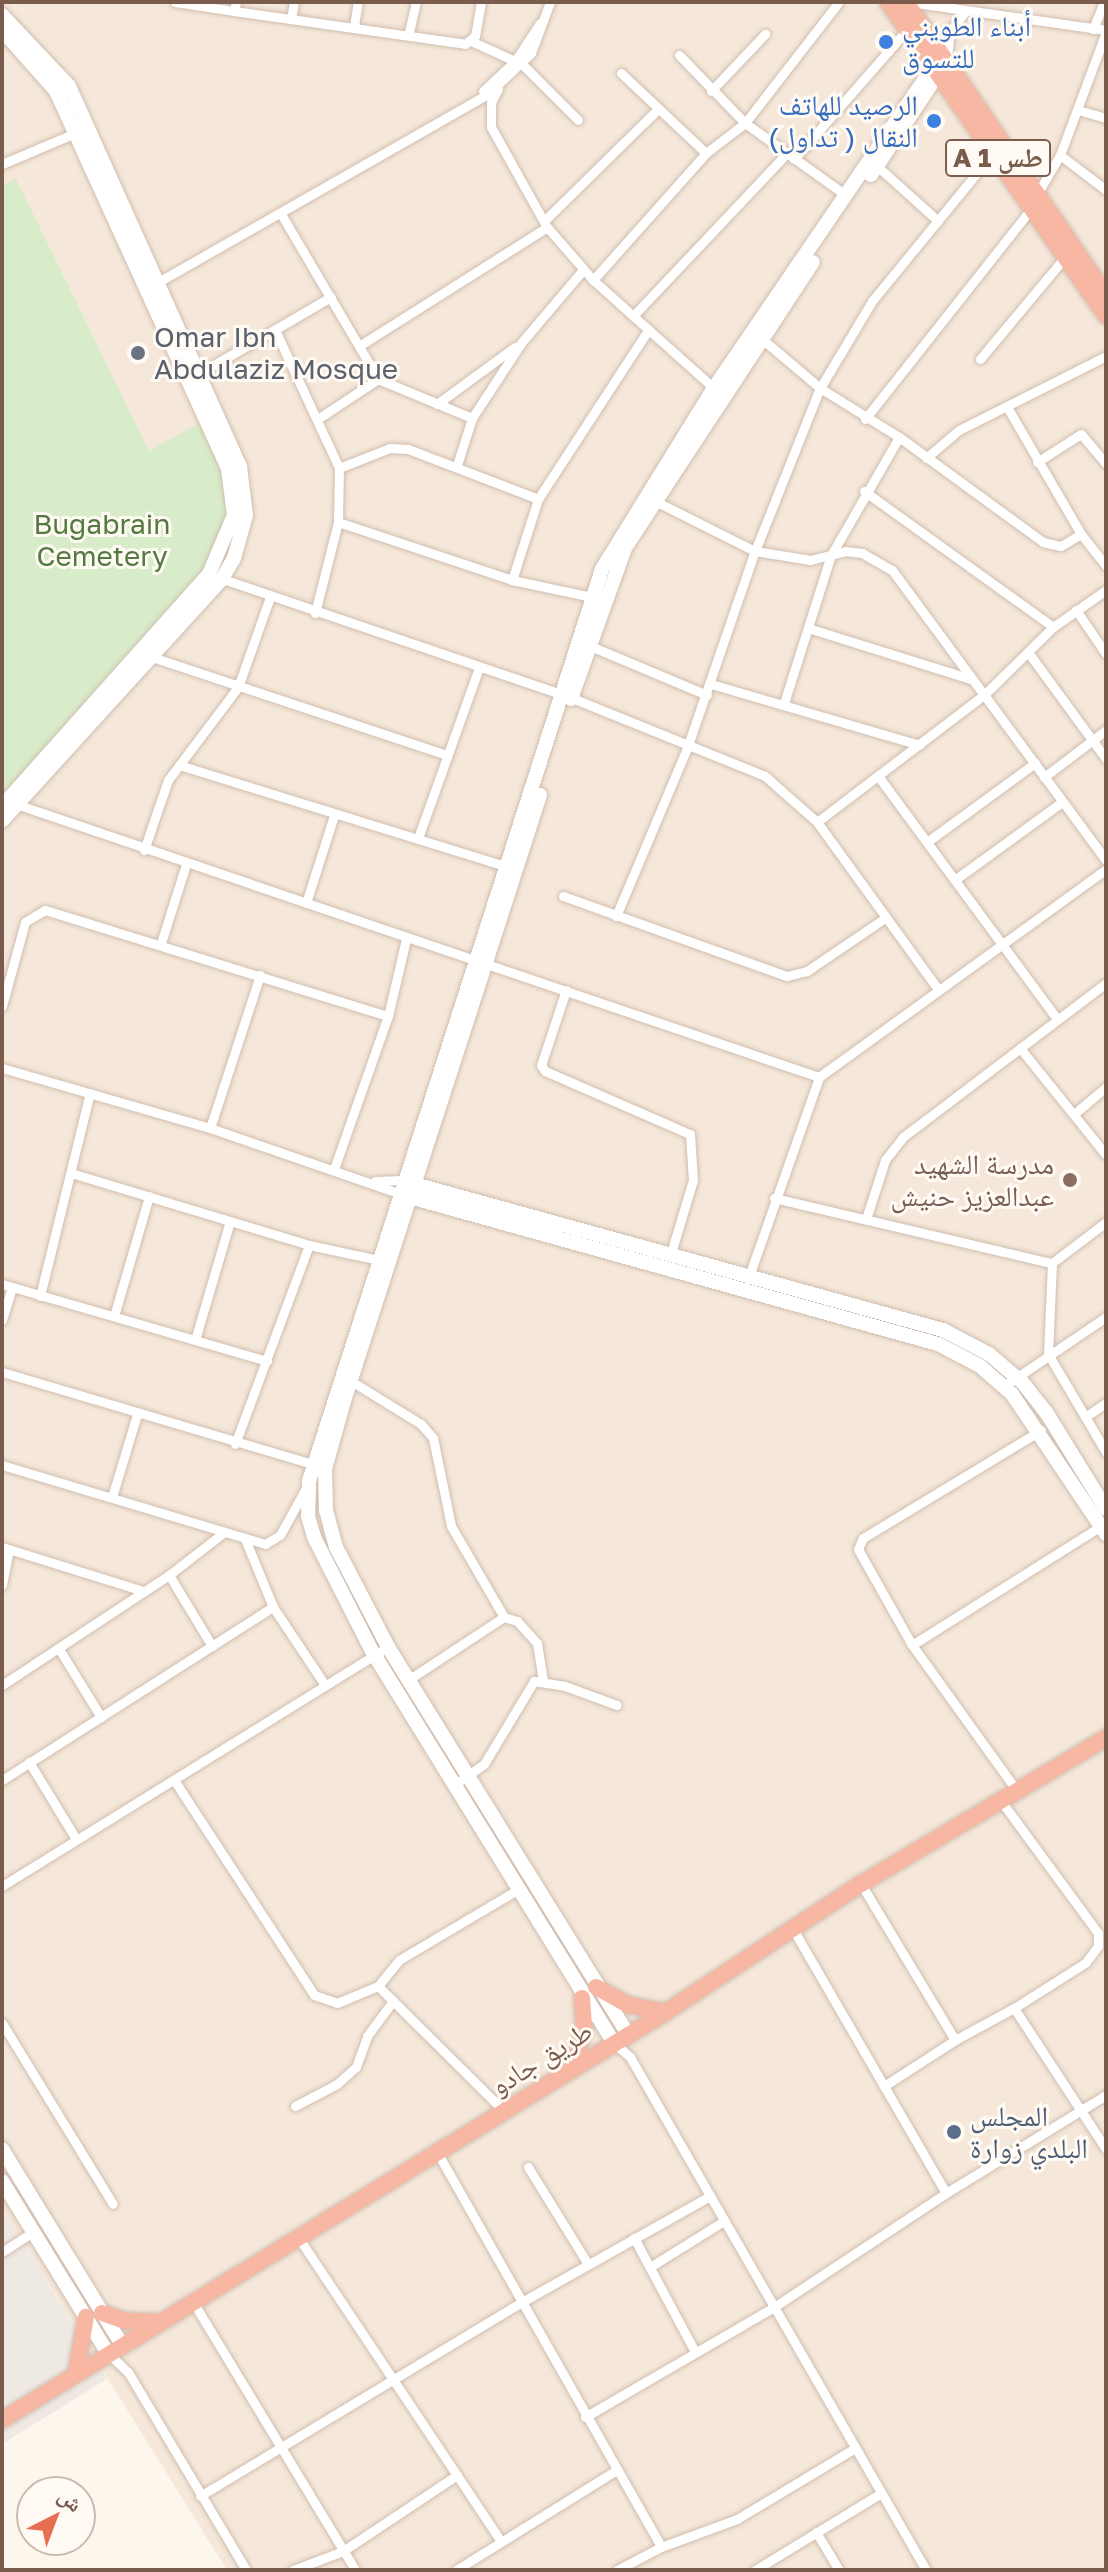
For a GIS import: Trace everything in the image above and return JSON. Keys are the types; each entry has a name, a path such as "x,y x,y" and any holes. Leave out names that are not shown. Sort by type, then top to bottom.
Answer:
{"highway":[{"name":"A 1 طس","path":"888,2 940,63 1106,316"},
{"name":"A 1 طس","path":"907,2 994,152 1106,295"},
{"name":"طريق جادو","path":"2,2420 666,2012 861,1884 1106,1738"},
{"path":"596,1987 629,2005 666,2012"},
{"path":"574,2066 584,2026 582,1998"},
{"path":"76,2373 94,2315 125,2321 160,2322"}],"street":[{"path":"175,2 235,6 291,19 471,41 519,63 578,120"},
{"path":"291,19 294,2"},
{"path":"354,26 358,2"},
{"path":"409,32 416,2"},
{"path":"471,41 481,2"},
{"path":"549,2 539,39 491,103 491,127 546,224 583,270 720,392"},
{"path":"593,280 706,153 745,123 839,2"},
{"path":"865,419 1034,202 1060,155 1106,31 907,2"},
{"path":"1093,29 1104,2"},
{"path":"598,598 720,392 762,339 877,166 940,63 950,31 965,12"},
{"path":"2,15 59,71 81,131 193,377 234,492 229,536 215,576 9,804 2,821"},
{"path":"633,316 790,157 908,29"},
{"path":"2,30 49,78 81,131"},
{"path":"711,91 765,34"},
{"path":"679,55 745,123 847,196"},
{"path":"472,102 519,63"},
{"path":"630,2057 621,2039 582,1998 517,1890 408,1680 381,1651 336,1547 326,1510 325,1469 407,1189 617,539 720,392 847,196 940,63"},
{"path":"621,73 706,153"},
{"path":"152,285 281,214 504,82"},
{"path":"359,346 546,224 657,110"},
{"path":"1078,110 1106,118"},
{"path":"2,164 81,131"},
{"path":"616,916 687,748 755,551 820,388 872,301 994,152"},
{"path":"1060,155 1106,190"},
{"path":"877,166 938,221"},
{"path":"281,214 378,379 472,418"},
{"path":"980,359 1065,257"},
{"path":"457,465 472,418 521,343 583,270"},
{"path":"193,377 331,297"},
{"path":"275,330 319,418 339,468 338,522 315,613"},
{"path":"512,580 538,499 648,330"},
{"path":"762,339 820,388 865,419 899,437 1043,542 1061,546 1081,534"},
{"path":"437,404 521,343"},
{"path":"926,458 959,430 1106,356"},
{"path":"319,418 378,379"},
{"path":"1007,407 1081,534 1106,566"},
{"path":"1037,462 1081,434 1106,464"},
{"path":"784,703 831,555 864,491 899,437"},
{"path":"339,468 390,448 408,449 457,465 538,499"},
{"path":"864,491 1053,627"},
{"path":"655,501 755,551 798,560 862,553 892,570 1106,860"},
{"path":"338,522 512,580 598,598"},
{"path":"215,576 315,613 567,696 687,748 765,776 817,822 937,988"},
{"path":"817,822 985,694 1030,655 1053,627 1106,590"},
{"path":"144,850 179,765 238,687 270,597"},
{"path":"1076,610 1106,654"},
{"path":"808,628 971,679"},
{"path":"584,644 707,695"},
{"path":"145,654 446,755"},
{"path":"1030,655 1106,759"},
{"path":"418,838 479,668"},
{"path":"711,684 919,745"},
{"path":"1044,777 1106,730"},
{"path":"927,842 1035,763"},
{"path":"179,765 511,868"},
{"path":"878,776 1057,1019"},
{"path":"956,879 1062,802"},
{"path":"9,804 406,939 480,960 819,1077"},
{"path":"306,903 334,815"},
{"path":"161,943 186,864"},
{"path":"746,1285 819,1077 999,942 1106,869"},
{"path":"563,896 787,976 807,971 885,918"},
{"path":"2,1006 3,988 25,922 32,913 45,910 161,943 388,1016"},
{"path":"334,1169 388,1016 406,939"},
{"path":"210,1128 260,975"},
{"path":"866,1219 892,1148 1106,983"},
{"path":"566,990 541,1065 545,1071 684,1127 690,1134 693,1180 670,1256"},
{"path":"1020,1048 1106,1155"},
{"path":"2,1068 210,1128 375,1181 670,1256 746,1285"},
{"path":"1074,1114 1106,1087"},
{"path":"40,1296 90,1093"},
{"path":"71,1173 309,1245 379,1260"},
{"path":"407,1189 379,1260 312,1464 308,1516 314,1537 460,1781 596,1987 630,2057 722,2222 926,2570"},
{"path":"407,1189 746,1285 938,1344 1010,1382 1046,1412 1106,1509"},
{"path":"114,1316 149,1196"},
{"path":"774,1198 1052,1263"},
{"path":"195,1340 230,1221"},
{"path":"1052,1263 1106,1222"},
{"path":"235,1444 309,1245"},
{"path":"1052,1263 1048,1354 1106,1452"},
{"path":"2,1320 7,1286 267,1361"},
{"path":"1010,1382 1106,1317"},
{"path":"2,1372 235,1444 312,1464"},
{"path":"351,1381 421,1424 433,1438 451,1526 504,1617 517,1621 537,1643 543,1680"},
{"path":"912,1645 1104,1530 1010,1382"},
{"path":"1085,1417 1106,1403"},
{"path":"112,1497 137,1414"},
{"path":"1017,1791 912,1645 860,1560 858,1549 863,1538 1041,1430"},
{"path":"2,1465 223,1533 273,1542 309,1481"},
{"path":"2,1685 169,1575 223,1533"},
{"path":"245,1539 273,1607 325,1685"},
{"path":"2,1585 6,1548 143,1591"},
{"path":"169,1575 212,1646"},
{"path":"2,1780 273,1607"},
{"path":"408,1680 504,1617"},
{"path":"59,1649 101,1717"},
{"path":"2,1886 381,1651"},
{"path":"460,1781 497,1748 526,1688 543,1680 617,1705"},
{"path":"29,1762 76,1839"},
{"path":"174,1780 314,1995 337,2003 378,1986 399,1960 517,1890"},
{"path":"884,2086 1085,1963 1098,1946 1098,1933 1001,1801"},
{"path":"861,1884 955,2040"},
{"path":"792,1927 946,2193"},
{"path":"378,1986 504,2111"},
{"path":"295,2106 337,2084 356,2067 367,2036 393,2001"},
{"path":"1014,2008 1106,2149"},
{"path":"2,2023 113,2204"},
{"path":"585,2417 774,2307 946,2193 1080,2108 1106,2095"},
{"path":"2,2149 94,2315 246,2570"},
{"path":"437,2152 615,2471 661,2547"},
{"path":"528,2167 588,2264"},
{"path":"2,2181 33,2232 94,2315"},
{"path":"200,2496 520,2303 710,2196"},
{"path":"650,2267 722,2222"},
{"path":"2,2252 33,2232"},
{"path":"298,2237 390,2383 501,2541"},
{"path":"634,2238 695,2352"},
{"path":"193,2302 355,2570"},
{"path":"115,2349 128,2372"},
{"path":"617,2570 661,2547 737,2519 855,2448"},
{"path":"456,2570 615,2471"},
{"path":"293,2570 343,2551 457,2475"},
{"path":"755,2570 881,2493"},
{"path":"816,2532 839,2570"}],"shaded area":[{"path":"2,2 1106,2 1106,2570 227,2570 2,2209"},
{"path":"2,2209 107,2379 2,2444"}],"green space":[{"name":"Bugabrain Cemetery","path":"16,179 149,451 199,423 222,474 229,518 213,567 2,801 2,185"}],"place":[{"name":"أبناء الطويني للتسوق","path":"886,42"},
{"name":"الرصيد للهاتف النقال ( تداول)","path":"934,121"},
{"name":"Omar Ibn Abdulaziz Mosque","path":"138,353"},
{"name":"مدرسة الشهيد عبدالعزيز حنيش","path":"1070,1180"},
{"name":"المجلس البلدي زوارة","path":"954,2132"}]}
